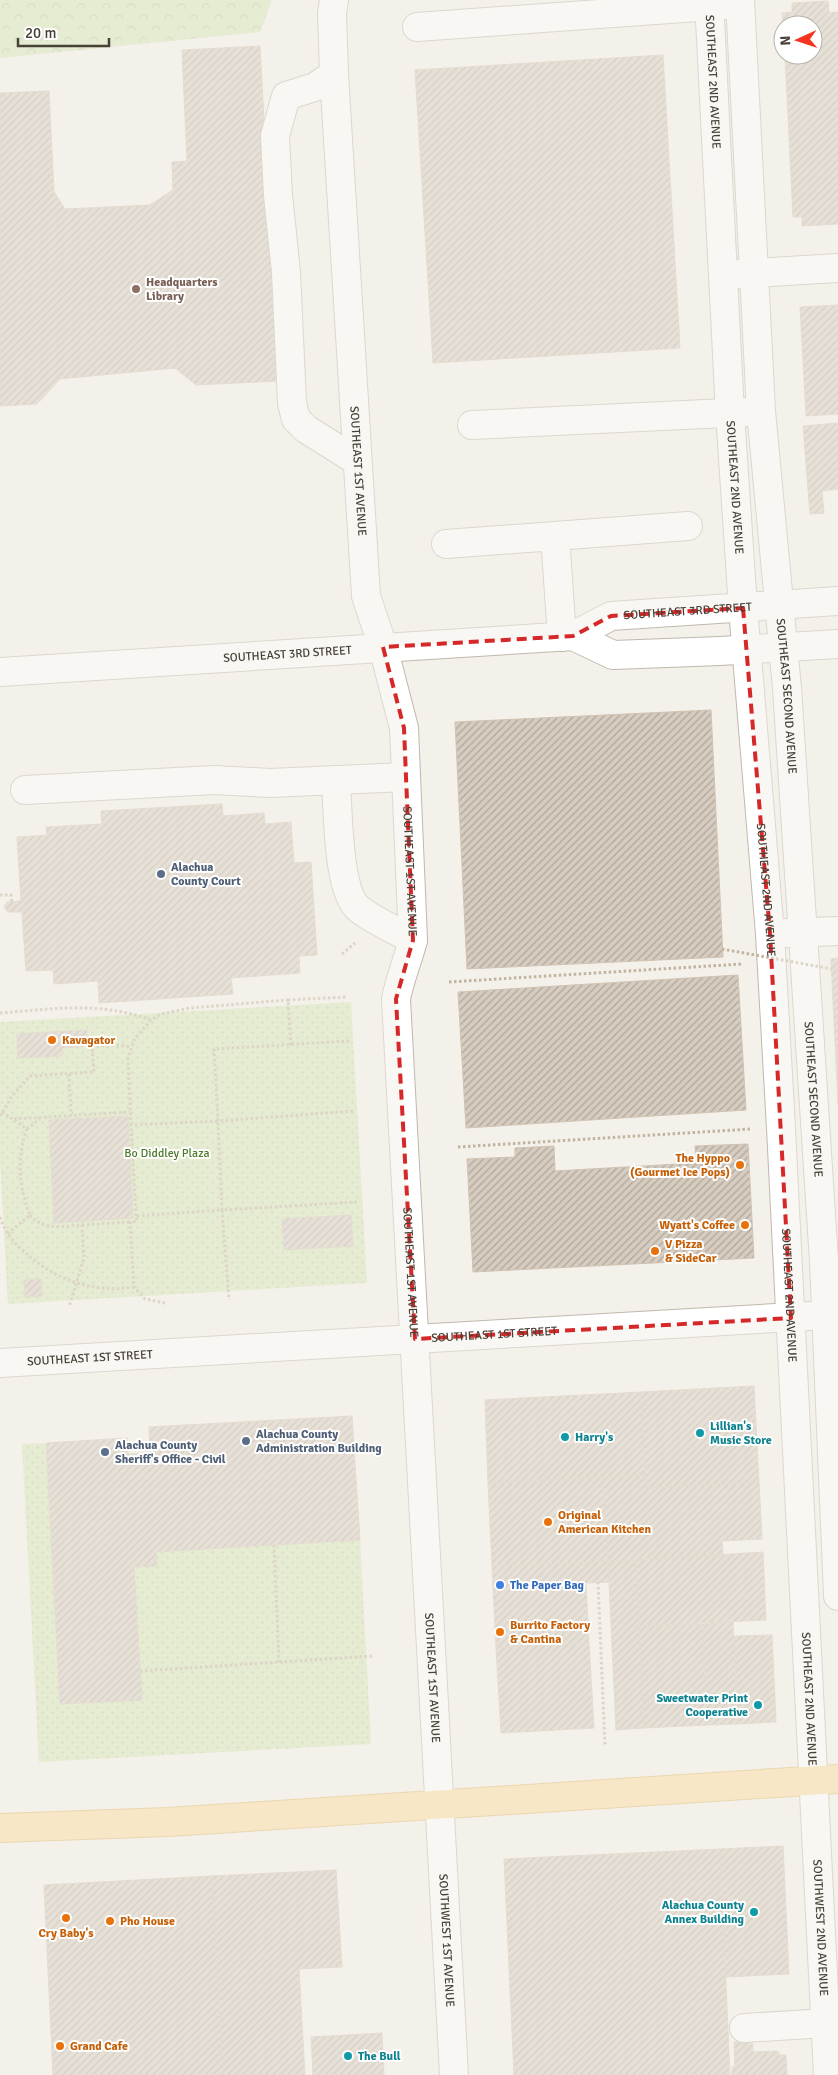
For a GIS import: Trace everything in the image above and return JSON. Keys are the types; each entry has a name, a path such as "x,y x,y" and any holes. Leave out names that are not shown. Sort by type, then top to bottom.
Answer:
{"main road":[{"path":"0,1828 168,1822 825,1780"}],"street":[{"name":"SOUTHEAST 1ST AVENUE","path":"334,0 332,13 334,74 356,461 366,596 404,728 413,940 408,960 400,979 396,999 439,1806"},
{"path":"417,27 740,2 762,411 780,605"},
{"name":"SOUTHEAST 2ND AVENUE","path":"709,3 730,413 746,650 770,934 791,1318 825,1780"},
{"path":"334,74 315,87 286,96 276,136 278,195 283,234 292,403 296,419 306,429 356,461"},
{"path":"724,275 838,268"},
{"path":"472,425 762,411"},
{"path":"446,544 688,526"},
{"path":"555,536 567,636"},
{"name":"SOUTHEAST 3RD STREET","path":"0,672 567,636 611,616 838,601"},
{"name":"SOUTHEAST SECOND AVENUE","path":"780,605 832,1315 838,1596"},
{"name":"SOUTHEAST 3RD STREET","path":"567,636 613,655 746,650 838,644"},
{"path":"25,790 214,780 270,783 406,777"},
{"path":"336,780 343,874 348,892 358,909 413,940"},
{"path":"770,934 838,931"},
{"name":"SOUTHEAST 1ST STREET","path":"0,1362 832,1315"},
{"name":"SOUTHWEST 2ND AVENUE","path":"825,1780 828,2075"},
{"name":"SOUTHWEST 1ST AVENUE","path":"439,1806 454,2075"},
{"path":"744,2028 826,2023"}],"path":[{"path":"0,895 11,894 12,902"},
{"path":"342,954 361,937"},
{"path":"722,949 832,969"},
{"path":"449,982 742,964"},
{"path":"43,1118 31,1124 27,1129 20,1150 19,1163 22,1190 30,1215 36,1222 44,1226 137,1221 128,1058 131,1047 141,1029 150,1020 161,1014 190,1008 346,997"},
{"path":"288,1000 291,1045"},
{"path":"0,1013 101,1007 127,1011 150,1020"},
{"path":"229,1300 222,1210 214,1050 349,1041"},
{"path":"27,1129 1,1114 12,1096 30,1076 94,1072 92,1046 118,1045 131,1047"},
{"path":"68,1074 71,1116"},
{"path":"131,1125 353,1111"},
{"path":"12,1120 130,1112"},
{"path":"458,1147 751,1129"},
{"path":"136,1216 358,1202"},
{"path":"7,1234 30,1215"},
{"path":"0,1217 7,1234 43,1268 67,1281 93,1288 120,1289 134,1287"},
{"path":"130,1222 134,1287 145,1299 165,1303"},
{"path":"69,1307 84,1258 82,1225"},
{"path":"274,1545 279,1662"},
{"path":"598,1582 605,1744"},
{"path":"140,1671 373,1656"}],"highlighted area":[{"path":"743,608 770,934 791,1318 415,1339 396,999 413,940 404,728 383,647 573,636 611,616"}],"green space":[{"path":"0,0 272,0 260,32 0,58"},
{"name":"Bo Diddley Plaza","path":"351,1002 367,1283 8,1304 0,1160 0,1022"},
{"path":"46,1443 60,1704 142,1700 134,1567 157,1566 156,1552 360,1540 371,1744 39,1762 22,1444"}],"building":[{"path":"828,1 829,13 838,12 838,224 802,226 802,217 793,217 785,65 823,65 823,15 782,15 782,13 792,12 792,3"},
{"name":"Headquarters Library","path":"260,46 278,381 196,385 175,368 60,379 37,404 0,406 0,93 49,91 54,192 65,209 150,205 173,190 172,162 187,161 182,50"},
{"path":"663,55 680,348 433,363 415,70"},
{"path":"838,305 838,414 806,416 800,307"},
{"path":"838,423 838,489 822,491 824,513 810,514 803,426"},
{"path":"711,710 723,957 467,969 455,722"},
{"path":"222,804 223,816 264,813 265,824 291,822 294,863 311,862 317,955 299,956 300,973 231,978 233,994 99,1003 98,981 54,984 53,970 26,971 22,912 8,912 4,907 7,902 21,901 17,837 47,835 46,827 102,824 101,811"},
{"path":"838,958 838,1104 831,959"},
{"path":"738,975 746,1110 466,1128 458,992"},
{"name":"Kavagator","path":"87,1030 87,1046 62,1048 62,1056 18,1058 17,1034"},
{"path":"128,1116 133,1218 54,1223 49,1120"},
{"path":"748,1144 754,1258 473,1272 467,1159 515,1157 515,1148 554,1146 555,1171 696,1163 695,1146"},
{"path":"351,1215 353,1246 284,1250 282,1219"},
{"path":"41,1279 42,1296 25,1297 24,1280"},
{"name":"Lillian's Music Store","path":"754,1386 759,1482 646,1488 641,1392"},
{"name":"Harry's","path":"641,1392 645,1475 488,1483 485,1400"},
{"name":"Alachua County Administration Building","path":"352,1416 360,1540 156,1552 157,1566 134,1567 142,1700 60,1704 46,1443 127,1438 128,1454 150,1453 149,1427"},
{"path":"645,1475 646,1488 759,1482 762,1539 722,1541 723,1555 608,1561 603,1477"},
{"name":"Original American Kitchen","path":"603,1477 608,1561 492,1566 488,1483"},
{"path":"763,1552 766,1620 639,1626 636,1560"},
{"path":"636,1560 644,1728 616,1730 608,1561"},
{"path":"608,1561 609,1582 586,1583 589,1643 496,1648 492,1566"},
{"path":"733,1622 738,1724 707,1725 703,1624"},
{"path":"703,1624 707,1725 644,1728 639,1626"},
{"path":"772,1635 776,1722 738,1724 734,1636"},
{"path":"589,1643 594,1728 501,1733 496,1648"},
{"name":"Alachua County Annex Building","path":"783,1846 789,1974 726,1977 720,1849"},
{"path":"720,1849 730,2075 514,2075 504,1859"},
{"path":"336,1870 342,1967 299,1969 305,2075 223,2075 212,1876"},
{"path":"212,1876 223,2075 53,2075 44,1885"},
{"name":"The Bull","path":"382,2033 384,2075 313,2075 311,2037"},
{"path":"752,2040 753,2052 778,2051 779,2055 786,2055 787,2075 732,2075 732,2067 735,2067 734,2042"}],"place":[{"name":"Headquarters Library","path":"136,289"},
{"name":"Alachua County Court","path":"161,874"},
{"name":"Kavagator","path":"52,1040"},
{"name":"The Hyppo (Gourmet Ice Pops)","path":"740,1165"},
{"name":"Wyatt's Coffee","path":"745,1225"},
{"name":"V Pizza & SideCar","path":"655,1251"},
{"name":"Lillian's Music Store","path":"700,1433"},
{"name":"Harry's","path":"565,1437"},
{"name":"Alachua County Administration Building","path":"246,1441"},
{"name":"Alachua County Sheriff's Office - Civil","path":"105,1452"},
{"name":"Original American Kitchen","path":"548,1522"},
{"name":"The Paper Bag","path":"500,1585"},
{"name":"Burrito Factory & Cantina","path":"500,1632"},
{"name":"Sweetwater Print Cooperative","path":"758,1705"},
{"name":"Alachua County Annex Building","path":"754,1912"},
{"name":"Cry Baby's","path":"66,1918"},
{"name":"Pho House","path":"110,1921"},
{"name":"Grand Cafe","path":"60,2046"},
{"name":"The Bull","path":"348,2056"}]}
